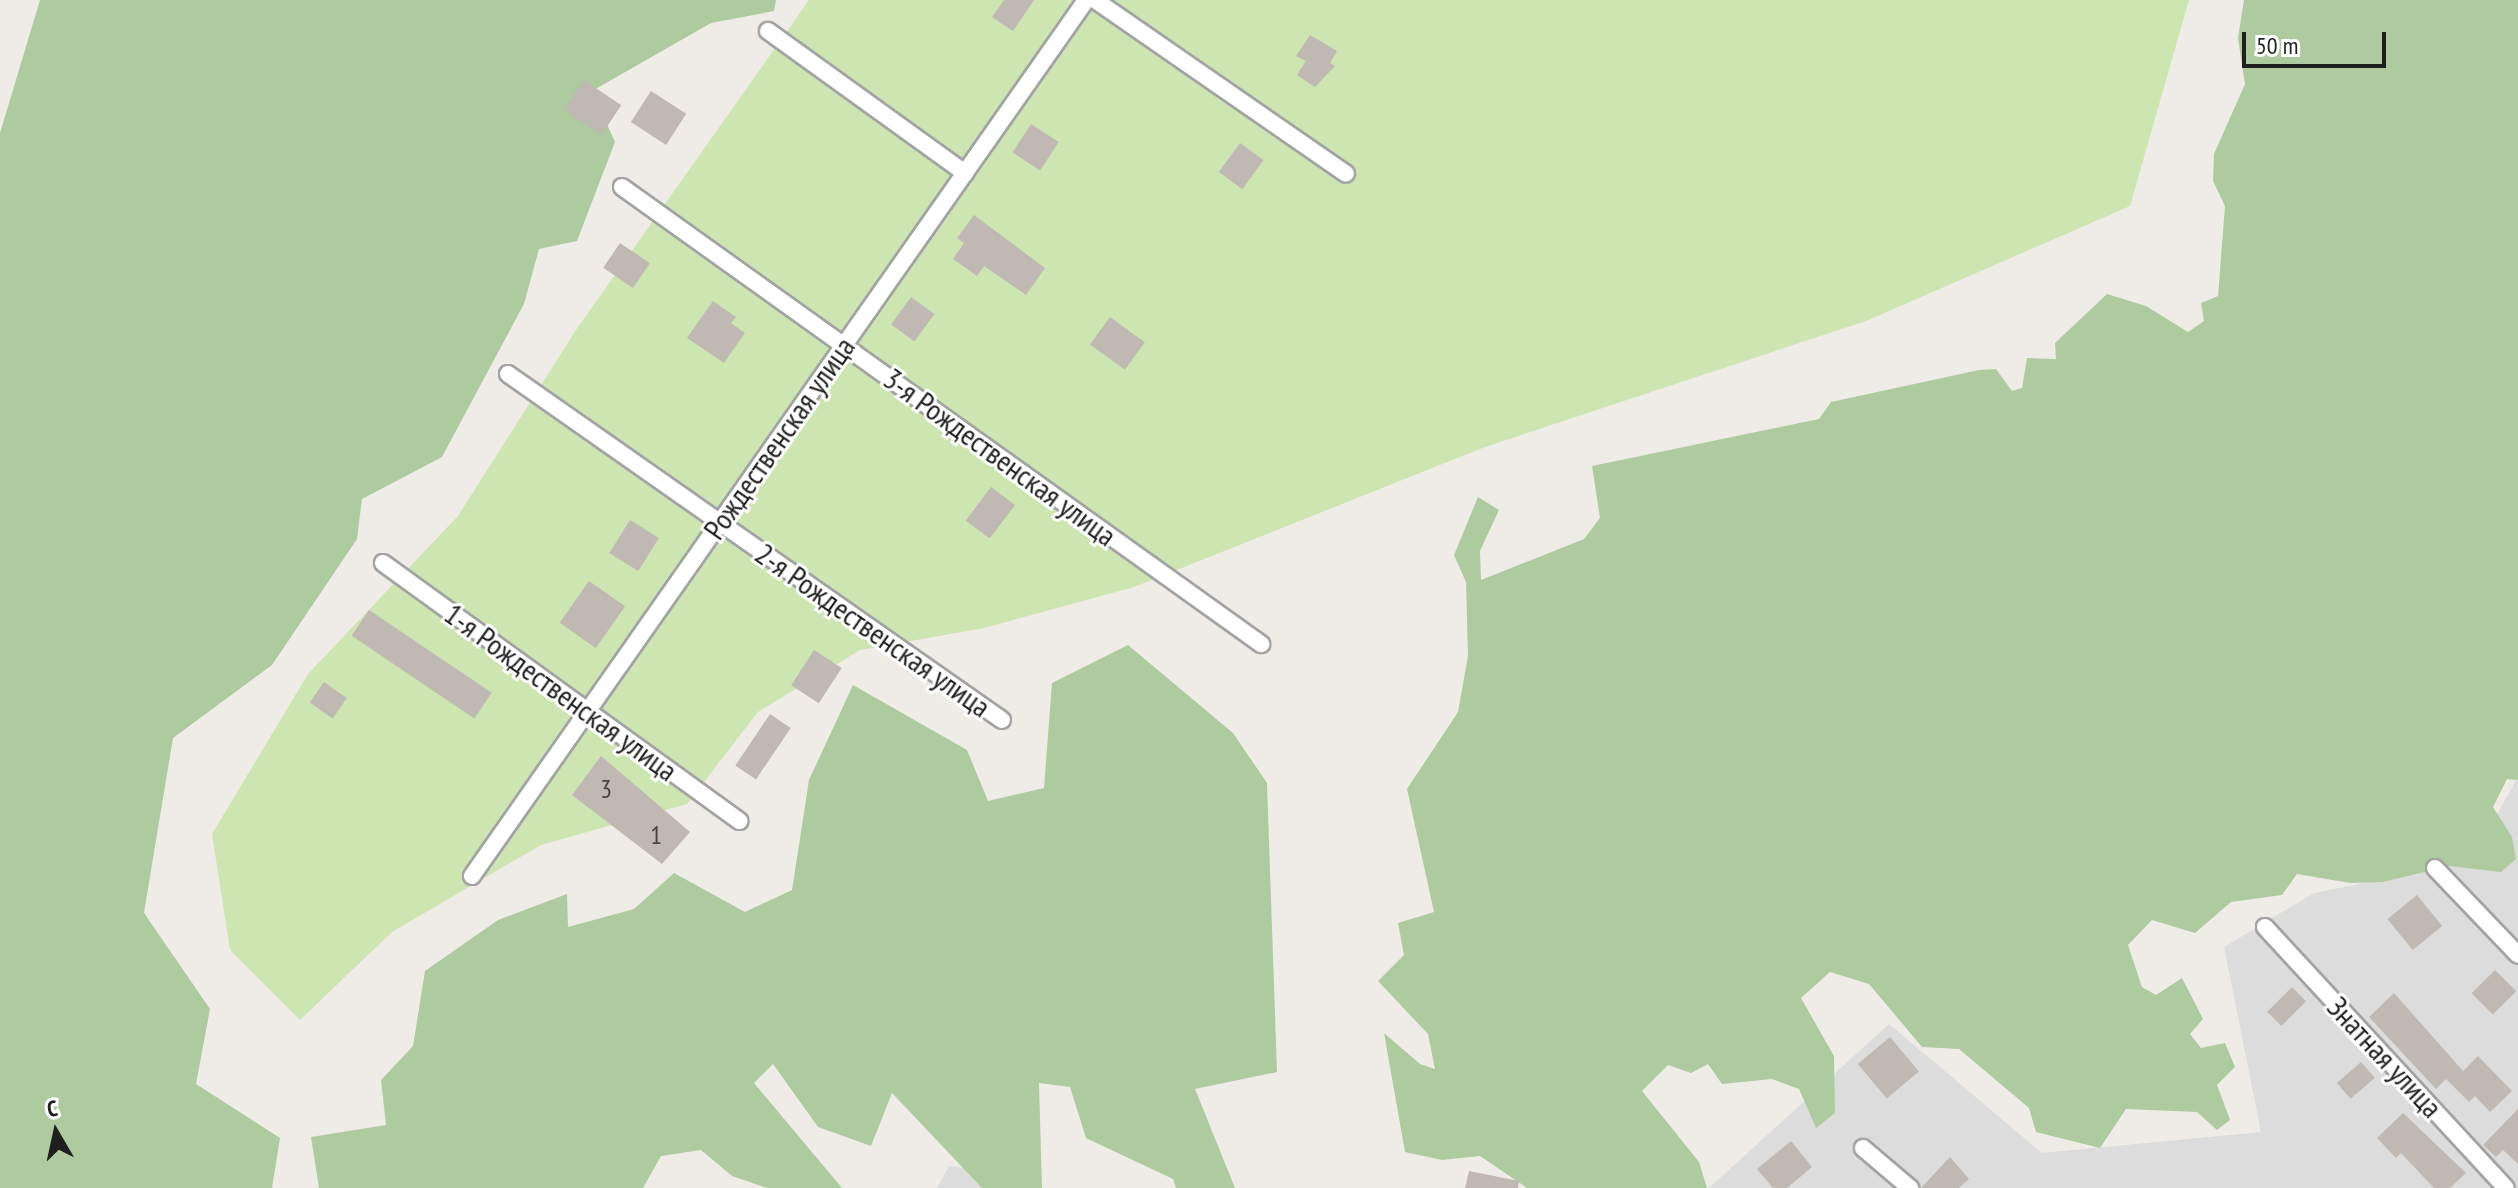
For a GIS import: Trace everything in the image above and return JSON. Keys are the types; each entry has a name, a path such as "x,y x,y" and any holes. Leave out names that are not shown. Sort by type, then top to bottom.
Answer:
{"street":[{"name":"Рождественская улица","path":"472,876 1086,0"},
{"path":"1095,0 1346,174"},
{"path":"768,31 965,173"},
{"name":"3-я Рождественская улица","path":"622,187 1261,644"},
{"name":"2-я Рождественская улица","path":"508,374 1002,720"},
{"name":"1-я Рождественская улица","path":"383,563 739,821"},
{"path":"2435,868 2518,955"},
{"name":"Знатная улица","path":"2265,927 2506,1188"},
{"path":"1863,1148 1910,1188"}],"shaded area":[{"path":"2518,777 2518,1188 1709,1188 1889,1024 2042,1153 2261,1132 2224,947 2314,893 2470,862"},
{"path":"949,1166 991,1172 1015,1188 937,1188"}],"green space":[{"path":"40,0 776,0 774,11 711,23 592,91 615,142 577,241 539,249 524,304 442,457 362,499 357,539 272,665 173,738 144,913 210,1009 196,1084 280,1138 272,1188 0,1188 0,133"},
{"path":"809,0 2189,0 2130,206 1866,321 1485,447 1134,587 984,628 860,650 758,712 687,804 541,845 392,932 300,1020 230,950 212,834 308,674 458,516 576,330"},
{"path":"2244,0 2518,0 2518,780 2507,779 2493,807 2512,837 2516,859 2501,872 2449,866 2383,882 2350,883 2297,874 2282,895 2231,902 2195,933 2152,920 2128,945 2142,987 2156,995 2182,978 2203,1019 2190,1034 2201,1048 2225,1043 2235,1067 2217,1085 2230,1120 2217,1130 2197,1112 2126,1109 2100,1148 2036,1132 2029,1108 1959,1049 1922,1047 1869,984 1830,972 1801,998 1834,1056 1835,1113 1816,1128 1799,1089 1772,1079 1722,1084 1708,1064 1691,1073 1668,1065 1642,1091 1699,1162 1707,1188 1527,1188 1480,1156 1442,1160 1405,1152 1384,1033 1420,1064 1435,1069 1428,1034 1378,981 1404,955 1398,923 1434,912 1407,789 1458,712 1468,656 1466,582 1454,555 1478,497 1499,510 1480,551 1481,580 1584,539 1600,518 1592,466 1819,419 1831,402 1979,370 1996,369 2012,391 2022,388 2027,358 2056,359 2055,343 2107,294 2146,306 2188,332 2204,321 2201,303 2218,296 2225,206 2213,181 2214,154 2245,84 2238,38"},
{"path":"1128,645 1233,733 1267,783 1277,1072 1195,1089 1235,1188 1176,1188 1173,1179 1086,1138 1070,1087 1039,1083 1042,1188 982,1188 892,1093 871,1146 818,1127 773,1064 754,1083 842,1188 767,1188 732,1176 701,1150 661,1156 643,1188 319,1188 311,1137 386,1125 381,1080 413,1046 425,971 498,920 567,894 568,927 634,909 674,873 745,912 792,890 809,780 853,685 967,750 988,801 1044,788 1052,683"}],"building":[{"path":"1004,0 1034,0 1013,31 992,17"},
{"path":"1310,35 1337,51 1330,63 1335,66 1315,87 1297,75 1306,61 1296,56"},
{"path":"584,80 621,105 601,135 564,110"},
{"path":"651,91 686,114 666,145 631,122"},
{"path":"1031,124 1059,142 1040,170 1012,153"},
{"path":"1240,143 1263,160 1242,189 1219,172"},
{"path":"974,215 1045,268 1026,295 984,266 977,276 953,259 964,243 957,238"},
{"path":"620,243 650,263 633,288 603,268"},
{"path":"911,297 934,314 914,342 891,325"},
{"path":"713,301 736,317 731,323 745,333 724,363 687,338"},
{"path":"1110,317 1145,342 1125,370 1090,345"},
{"path":"991,487 1015,505 990,539 966,521"},
{"path":"630,520 659,538 638,571 609,553"},
{"path":"589,581 625,606 596,648 560,623"},
{"path":"369,610 492,693 474,718 352,636"},
{"path":"814,650 842,668 819,703 791,685"},
{"path":"324,682 347,698 333,719 310,702"},
{"path":"770,714 791,728 756,779 735,765"},
{"path":"601,756 690,832 662,864 572,795"},
{"path":"2417,895 2442,926 2413,950 2387,919"},
{"path":"2495,970 2516,991 2493,1015 2472,993"},
{"path":"2292,987 2306,1001 2281,1026 2267,1012"},
{"path":"2394,993 2463,1071 2478,1056 2512,1091 2490,1112 2475,1096 2469,1102 2446,1079 2436,1089 2369,1017"},
{"path":"1890,1037 1919,1071 1887,1098 1858,1064"},
{"path":"2361,1062 2375,1078 2351,1099 2337,1083"},
{"path":"2518,1109 2518,1164 2503,1150 2496,1157 2483,1145"},
{"path":"2403,1113 2466,1173 2450,1188 2434,1188 2401,1153 2396,1158 2377,1138"},
{"path":"1791,1141 1812,1167 1787,1188 1773,1188 1757,1169"},
{"path":"1950,1157 1969,1179 1959,1188 1921,1188"},
{"path":"1469,1171 1519,1181 1518,1188 1465,1188"}]}
